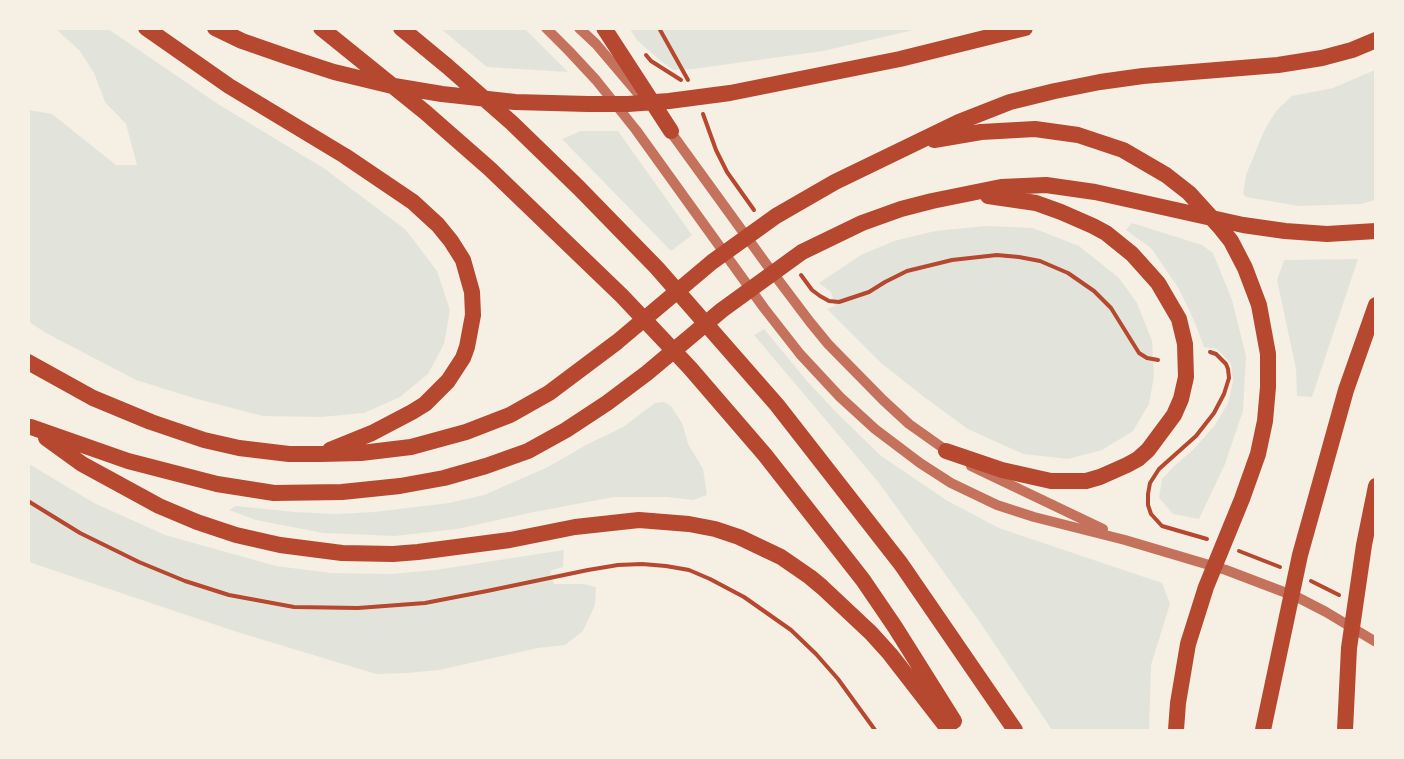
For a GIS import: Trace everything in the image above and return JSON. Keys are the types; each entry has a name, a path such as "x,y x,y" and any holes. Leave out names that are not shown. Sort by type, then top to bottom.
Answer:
{"highway":[{"path":"146,28 230,86 345,156 413,202 438,225 463,260 473,302 471,326 462,358 448,381 425,404 412,412 372,433 320,454"},
{"path":"321,28 425,112 490,170 622,296 690,368 765,455 863,580 960,730"},
{"path":"401,28 512,123 579,188 657,268 777,405 900,564 1015,730"},
{"path":"604,28 671,131"},
{"path":"220,31 334,72 388,85 515,102 628,104 730,93 780,84 900,59 1025,28"},
{"path":"28,362 93,398 151,422 204,440 289,454 361,453 411,447 466,432 510,415 549,393 617,342 712,262 776,216 835,182 959,122 1010,102 1100,82 1143,76 1278,65 1322,58 1352,50 1376,40"},
{"path":"918,143 981,132 1035,129 1078,135 1112,146 1145,162 1189,193 1220,226 1245,268 1259,305 1268,354 1265,421 1258,454 1206,587 1188,644 1176,730"},
{"path":"30,427 128,461 217,484 274,493 342,492 400,486 444,478 528,451 607,403 647,373 722,310 802,252 862,223 902,209 1001,187 1046,185 1095,192 1244,225 1285,231 1327,234 1376,231"},
{"path":"946,451 1002,470 1051,481 1086,481 1100,477 1138,459 1148,450 1174,415 1181,399 1186,377 1185,344 1179,319 1158,283 1132,254 1106,233 1093,226 1036,203 967,193"},
{"path":"1263,730 1300,555 1346,390 1376,305"},
{"path":"30,427 82,464 159,506 236,535 311,549 342,553 418,552 510,540 575,527 639,520 689,524 740,537 781,557 810,577 854,616 890,654 949,730"},
{"path":"1345,730 1349,648 1364,545 1376,486"}],"street":[{"path":"546,28 596,80 636,130 800,354 833,390 875,429 920,463 951,483 997,505 1226,570 1297,597 1376,642"},
{"path":"579,28 596,44 671,131 810,322 828,344 883,400 909,424 946,451 975,468 1125,540"}],"path":[{"path":"644,53 651,61 692,87"},
{"path":"1193,534 1162,526 1156,521 1148,504 1148,494 1150,483 1159,469 1196,436 1215,413 1224,394 1229,378 1228,369 1216,354 1210,352"},
{"path":"28,501 80,533 139,562 185,581 229,595 294,607 358,608 425,603 618,565 642,564 689,570 744,597 791,630 838,679 875,730"}],"shaded area":[{"path":"56,29 108,29 218,104 325,169 406,230 437,271 450,310 444,344 428,374 400,397 364,413 321,417 263,416 136,380 29,322 29,110 52,114 116,165 137,165 126,124 105,102 94,73 80,51"},
{"path":"441,29 525,29 568,72 487,67"},
{"path":"630,29 918,29 823,51 673,70 637,40"},
{"path":"1375,70 1375,200 1361,204 1299,206 1246,197 1243,194 1246,175 1264,131 1276,111 1292,96 1333,88"},
{"path":"581,131 618,131 692,235 671,251 562,139"},
{"path":"1132,223 1202,245 1213,253 1232,300 1246,356 1243,411 1225,464 1199,519 1173,514 1159,498 1162,479 1193,450 1215,425 1228,403 1233,381 1231,364 1217,349 1204,347 1179,289 1151,248 1126,230"},
{"path":"986,226 1033,228 1079,246 1119,278 1137,303 1152,341 1154,376 1149,404 1133,431 1102,450 1068,459 1023,454 968,429 924,397 880,362 827,309 835,306 831,292 819,283 861,255 894,241 935,231"},
{"path":"1358,259 1312,397 1297,396 1296,369 1277,280 1284,260"},
{"path":"764,329 807,381 880,455 946,500 999,528 1162,583 1170,604 1151,665 1149,730 1052,730 979,621 879,483 754,335"},
{"path":"664,402 671,406 682,423 688,444 703,469 707,495 693,500 667,497 614,497 457,529 395,536 323,533 256,520 229,510 236,506 336,514 374,512 449,503 484,495 548,467 623,427 655,403"},
{"path":"29,464 94,503 165,535 276,566 331,573 391,574 435,570 564,550 563,567 550,571 554,584 584,584 596,587 595,605 583,631 565,645 538,648 439,670 376,674 234,631 29,562"}]}
